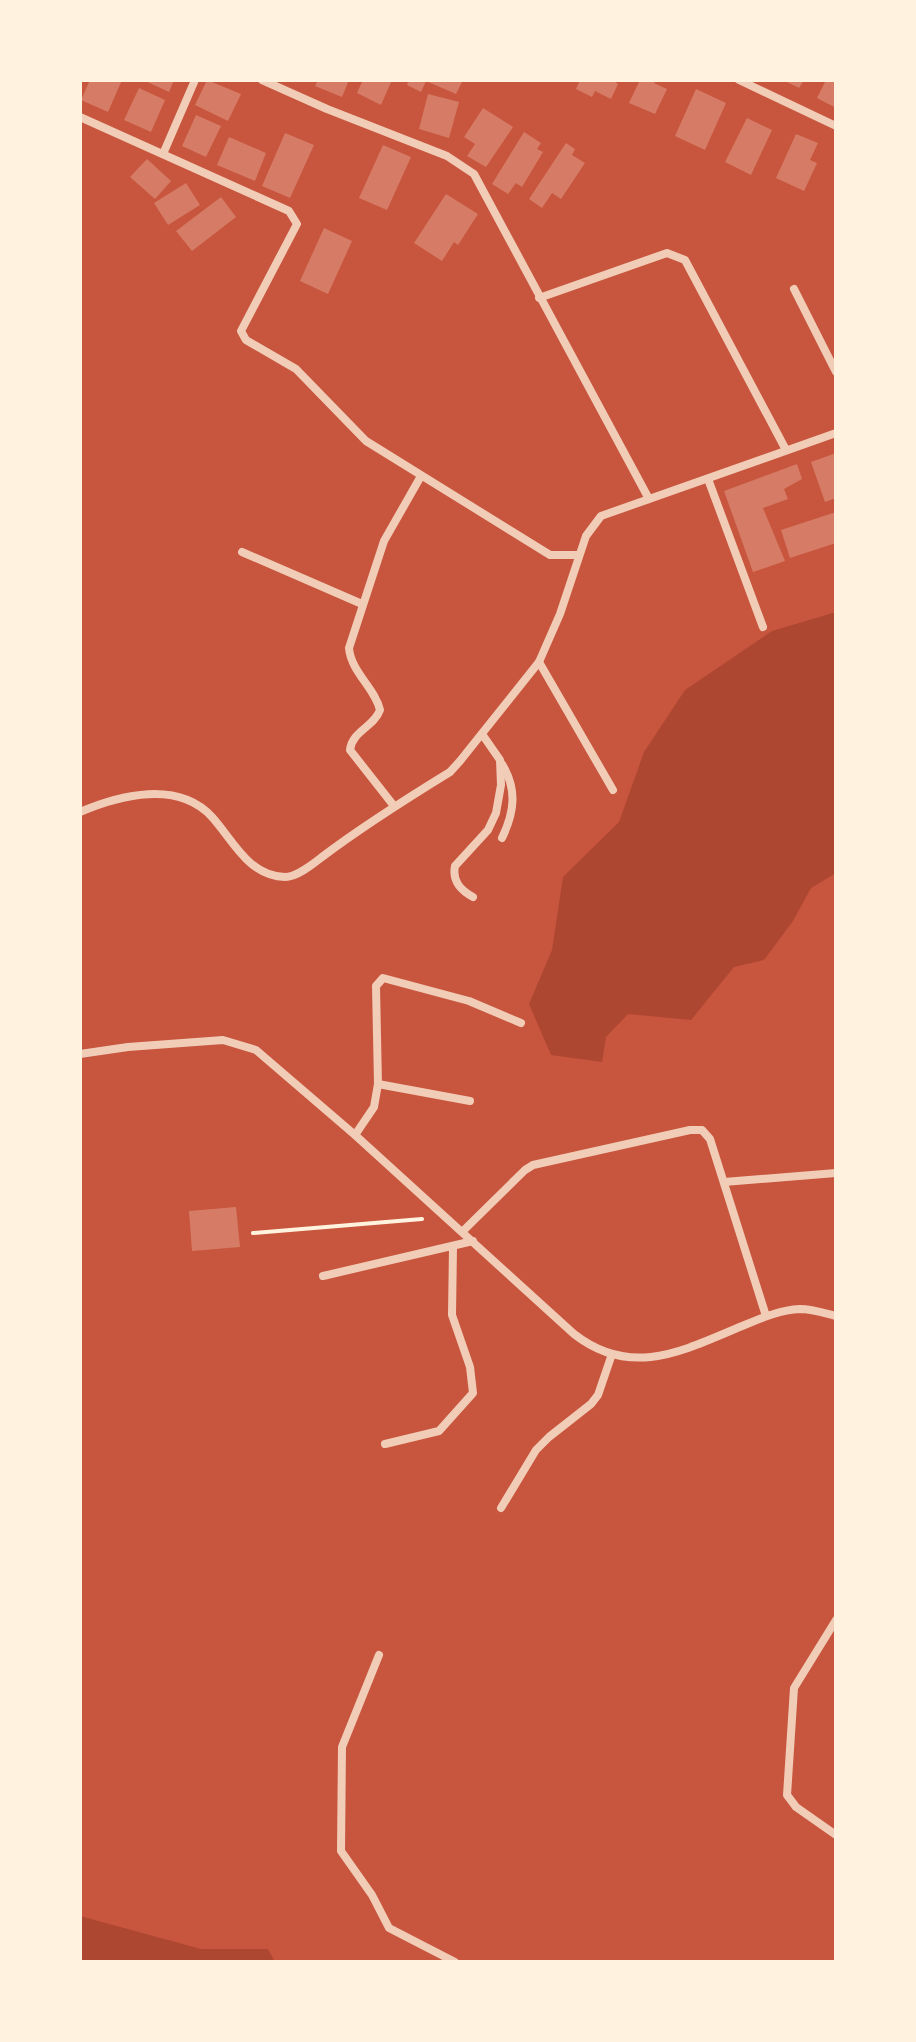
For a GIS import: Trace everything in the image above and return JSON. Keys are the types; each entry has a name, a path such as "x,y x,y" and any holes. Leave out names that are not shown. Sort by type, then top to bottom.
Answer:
{"street":[{"path":"163,154 195,80"},
{"path":"262,80 447,156 474,174 649,499"},
{"path":"745,81 836,126"},
{"path":"80,117 289,211 297,224 241,331 246,340 296,369 366,441 550,555 579,555"},
{"path":"539,298 667,253 685,260 786,450"},
{"path":"794,289 836,372"},
{"path":"80,812 106,801 149,794 177,795 211,815 246,861 268,873 288,877 309,867 394,806 450,772 482,734 539,662 560,614 590,528 601,516 836,433"},
{"path":"394,806 350,750 354,736 377,718 380,710 350,655 350,641 384,541 421,476"},
{"path":"708,479 763,627"},
{"path":"242,552 362,604"},
{"path":"539,662 613,790"},
{"path":"482,734 511,778 512,816 502,838"},
{"path":"473,897 458,887 455,866 492,823 501,785 500,760"},
{"path":"355,1135 374,1107 378,1084 376,986 383,978 469,1001 521,1023"},
{"path":"80,1054 223,1040 256,1050 463,1231 574,1334 592,1347 612,1354 650,1358 664,1356 766,1316 802,1309 836,1316"},
{"path":"378,1084 470,1101"},
{"path":"463,1231 533,1165 690,1130 702,1130 707,1134 724,1182 766,1316"},
{"path":"724,1182 836,1173"},
{"path":"323,1276 473,1241"},
{"path":"385,1444 439,1431 473,1393 470,1367 452,1315 453,1247"},
{"path":"501,1508 536,1450 598,1395 612,1354"},
{"path":"836,1620 794,1688 787,1795 796,1807 836,1835"},
{"path":"379,1655 342,1747 341,1851 372,1895 389,1928 455,1962"}],"path":[{"path":"253,1233 447,1217"}],"shaded area":[{"path":"836,612 836,873 811,888 793,921 764,960 734,967 691,1020 628,1014 606,1037 602,1062 551,1055 529,1004 552,950 563,877 619,822 644,752 685,690 772,631"},
{"path":"80,1916 201,1949 268,1949 275,1962 80,1962"}],"building":[{"path":"90,80 122,80 108,112 81,100"},
{"path":"143,80 174,80 169,92"},
{"path":"207,80 241,94 228,121 195,105"},
{"path":"318,80 349,80 342,97 315,86"},
{"path":"363,80 392,80 381,105 357,93"},
{"path":"409,80 463,80 456,94 426,81 421,92 407,85"},
{"path":"580,80 613,80 618,84 611,99 595,91 592,97 576,89"},
{"path":"640,80 656,80 654,83 667,89 655,114 629,103"},
{"path":"783,80 804,80 799,88"},
{"path":"826,80 836,82 836,108 817,98"},
{"path":"139,88 165,100 151,132 124,120"},
{"path":"696,89 726,103 705,150 675,136"},
{"path":"428,94 459,102 449,138 419,129"},
{"path":"483,108 513,127 486,167 467,156 475,144 464,137"},
{"path":"196,115 221,126 206,157 182,146"},
{"path":"747,118 772,130 751,175 725,162"},
{"path":"524,132 541,143 537,149 543,152 522,187 516,183 508,194 492,184"},
{"path":"285,133 314,145 290,198 262,186"},
{"path":"796,134 818,143 810,160 817,163 804,191 776,178"},
{"path":"229,137 266,153 255,181 217,165"},
{"path":"566,143 575,149 572,155 585,163 561,199 552,193 542,208 529,199"},
{"path":"383,145 411,157 387,210 359,198"},
{"path":"147,159 171,181 155,199 130,177"},
{"path":"186,183 200,205 168,225 154,203"},
{"path":"446,194 478,214 458,245 454,242 442,261 414,243"},
{"path":"221,197 236,217 192,251 176,231"},
{"path":"324,228 352,241 328,294 300,281"},
{"path":"836,453 836,498 825,502 811,462"},
{"path":"797,464 802,479 784,489 788,499 763,508 785,561 753,572 724,491"},
{"path":"836,512 836,543 790,558 781,530"},
{"path":"236,1207 240,1247 192,1251 189,1211"}]}
